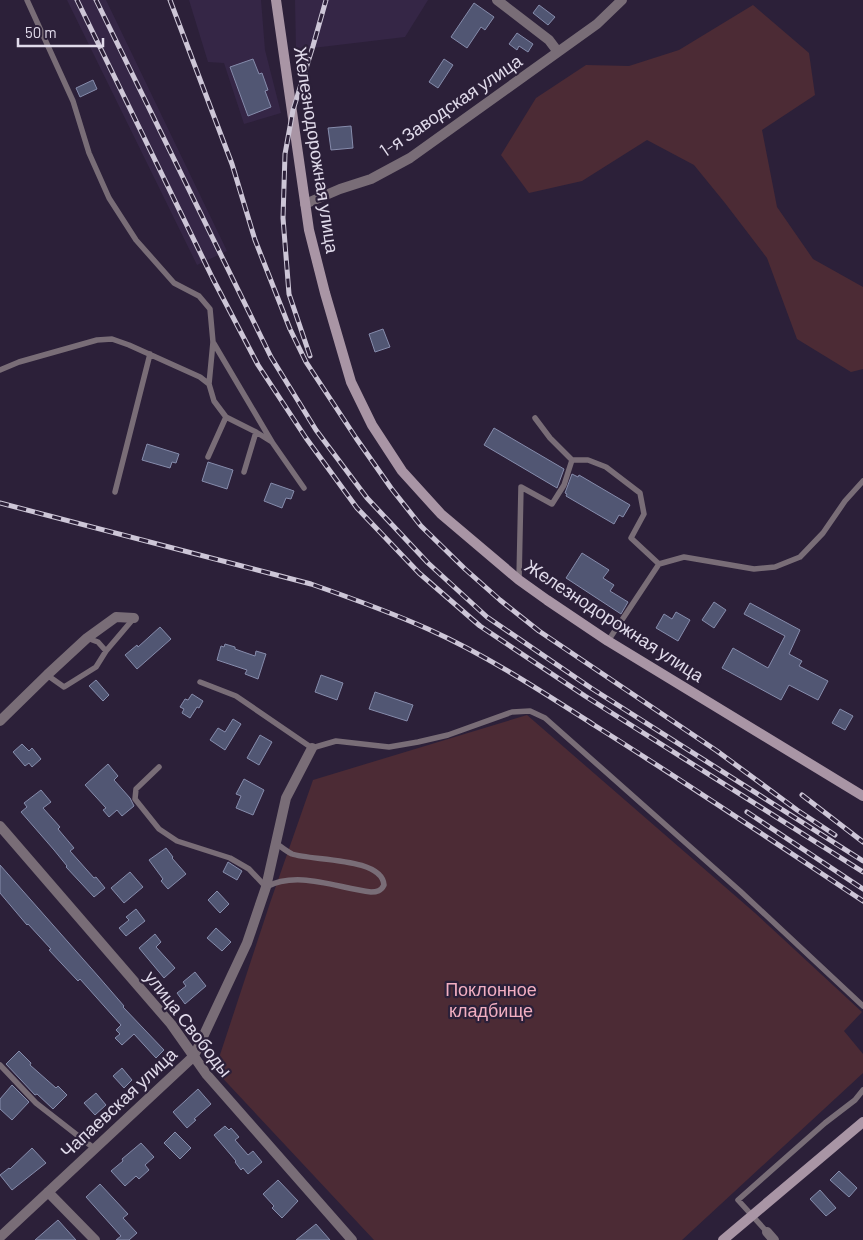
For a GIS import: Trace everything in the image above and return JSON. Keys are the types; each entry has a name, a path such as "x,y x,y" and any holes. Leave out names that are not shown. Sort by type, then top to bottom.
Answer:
{"street":[{"name":"Железнодорожная улица","path":"276,0 309,230 325,293 352,382 372,425 402,471 441,514 519,580 608,641 863,796"},
{"path":"497,0 550,40 558,52"},
{"name":"1-я Заводская улица","path":"305,204 340,188 371,179 410,158 597,24 622,0"},
{"path":"0,721 47,674 87,638 116,617 134,618"},
{"name":"Чапаевская улица","path":"0,1237 194,1056 247,943 266,887 286,798 312,748"},
{"name":"улица Свободы","path":"0,826 171,1024 207,1075 352,1240"},
{"path":"722,1240 863,1124"},
{"path":"48,1192 95,1240"}],"lane":[{"path":"27,0 73,101 89,153 109,198 136,240 174,283 199,296 210,309 213,342 209,384 214,401 226,417 272,442"},
{"path":"0,370 19,362 97,340 112,340 130,345 150,354 200,377 209,384"},
{"path":"213,342 272,442 304,488"},
{"path":"115,492 150,354"},
{"path":"208,457 226,417"},
{"path":"535,418 550,438 572,460 588,460 606,467 640,493 644,514 631,538 659,564"},
{"path":"244,472 256,432"},
{"path":"519,580 521,487 552,504 564,485 572,460"},
{"path":"608,641 659,564 684,557 754,569 775,567 800,557 824,533 845,501 863,481"},
{"path":"47,674 64,687 96,667 106,651 134,618"},
{"path":"87,638 98,642 106,651"},
{"path":"200,682 236,696 312,748 336,740 389,747 418,742 448,735 512,712 530,711 545,718 740,891 863,1006"},
{"path":"158,767 136,789 135,799 159,829 177,842 230,858 249,869 266,887 282,880 297,879 371,892 376,892 384,885 382,877 368,868 348,862 293,854 276,843"},
{"path":"0,1066 36,1103 95,1149"},
{"path":"770,1236 738,1200 825,1123 855,1100 863,1090"},
{"path":"753,1218 863,1124"}],"shaded area":[{"path":"67,0 106,0 227,251 197,265"},
{"path":"189,0 261,0 265,50 281,113 244,124 224,63 208,62"},
{"path":"295,0 428,0 405,37 296,50"}],"green space":[{"path":"753,5 809,53 815,95 762,130 777,207 813,259 863,287 863,369 851,372 797,339 767,258 694,165 647,140 582,181 529,193 501,155 536,98 586,65 629,66 679,50"},
{"name":"Поклонное кладбище","path":"527,715 755,913 862,1012 844,1031 863,1054 863,1073 682,1240 374,1240 215,1070 313,780"}],"building":[{"path":"474,3 494,17 485,30 481,27 467,48 451,37"},
{"path":"539,5 555,17 548,25 533,13"},
{"path":"517,33 533,44 528,52 519,46 517,50 509,44"},
{"path":"253,59 259,74 262,73 268,90 265,91 271,107 248,116 230,67"},
{"path":"444,59 453,65 438,88 429,82"},
{"path":"93,80 97,89 80,97 76,88"},
{"path":"351,126 353,148 331,150 328,128"},
{"path":"383,329 390,347 375,352 369,334"},
{"path":"494,428 564,469 557,488 484,445"},
{"path":"147,444 179,454 176,463 172,462 170,468 142,460"},
{"path":"208,462 233,470 227,489 202,481"},
{"path":"572,474 578,477 579,475 630,505 623,517 619,515 614,524 566,496 567,494 565,493"},
{"path":"271,483 294,491 291,499 286,498 282,508 264,501"},
{"path":"582,553 609,570 603,578 614,585 610,591 628,602 621,614 566,578"},
{"path":"714,602 726,610 714,628 702,620"},
{"path":"750,603 800,630 789,654 802,661 799,666 828,681 818,700 789,685 781,700 722,668 733,648 768,668 785,636 744,614"},
{"path":"676,612 690,620 678,641 656,628 664,614 672,619"},
{"path":"160,627 171,639 137,669 125,655 137,645 138,647"},
{"path":"225,644 255,656 256,651 266,654 258,679 245,674 247,670 217,660 221,646 224,647"},
{"path":"321,675 343,683 337,700 315,692"},
{"path":"96,680 109,695 103,701 89,686"},
{"path":"375,692 413,705 407,721 369,709"},
{"path":"192,694 203,701 190,718 182,713 184,709 180,707 185,699 188,700"},
{"path":"840,709 853,716 845,730 832,723"},
{"path":"233,719 241,724 225,750 210,740 218,728 225,732"},
{"path":"260,735 272,742 259,765 247,758"},
{"path":"22,744 29,751 32,748 41,759 32,767 29,763 25,766 13,752"},
{"path":"108,764 118,776 114,780 130,798 134,806 122,816 117,810 109,817 103,810 106,808 85,785"},
{"path":"244,779 264,790 253,815 236,808 241,796 236,794"},
{"path":"41,790 51,802 43,808 60,827 58,829 74,848 70,851 105,888 94,897 66,867 21,812 27,807 24,803"},
{"path":"166,848 186,874 168,889 149,860"},
{"path":"228,862 242,871 237,880 223,872"},
{"path":"0,865 123,1007 164,1050 156,1058 134,1034 122,1045 115,1038 120,1034 116,1030 121,1025 80,979 78,981 49,950 51,949 27,925 0,893"},
{"path":"130,872 143,887 124,903 111,888"},
{"path":"217,891 229,904 220,913 208,900"},
{"path":"136,909 145,921 126,936 119,928 129,920 126,917"},
{"path":"216,928 231,942 222,951 207,938"},
{"path":"155,934 161,942 156,947 175,968 164,978 139,948"},
{"path":"195,972 206,986 185,1004 177,993 186,986 183,982"},
{"path":"19,1051 31,1063 30,1065 67,1095 53,1109 37,1094 35,1095 6,1064"},
{"path":"122,1068 132,1080 124,1088 113,1076"},
{"path":"12,1085 29,1102 12,1120 0,1109 0,1099"},
{"path":"198,1089 211,1104 187,1128 173,1112"},
{"path":"96,1093 106,1105 95,1115 84,1103"},
{"path":"225,1126 229,1130 231,1128 239,1137 235,1140 248,1155 253,1151 262,1162 248,1174 243,1168 241,1170 236,1161 214,1135"},
{"path":"175,1132 191,1148 180,1159 164,1143"},
{"path":"141,1143 154,1157 145,1165 149,1170 139,1179 136,1176 125,1186 111,1171"},
{"path":"32,1148 46,1163 12,1190 0,1175 10,1169"},
{"path":"839,1171 857,1188 849,1197 830,1180"},
{"path":"278,1180 298,1201 282,1218 272,1208 274,1206 263,1194"},
{"path":"100,1184 128,1214 123,1218 137,1233 129,1240 116,1240 121,1236 86,1197"},
{"path":"820,1190 836,1208 826,1216 810,1199"},
{"path":"58,1220 76,1240 35,1240"},
{"path":"316,1224 330,1240 296,1240"}],"railway":[{"path":"77,0 213,279 258,365 306,438 357,508 419,573 480,626 585,696 863,872"},
{"path":"96,0 271,357 316,430 367,498 428,563 487,617 591,688 863,861"},
{"path":"170,0 232,164 255,240 290,329 306,362 356,438 391,488 421,526 465,569 539,631 717,751 797,810 835,835"},
{"path":"310,356 289,294 283,218 285,154 293,110 326,0"},
{"path":"0,503 311,584 370,605 450,639 533,687 696,790 863,901"},
{"path":"802,795 863,842"},
{"path":"747,812 863,889"}]}
